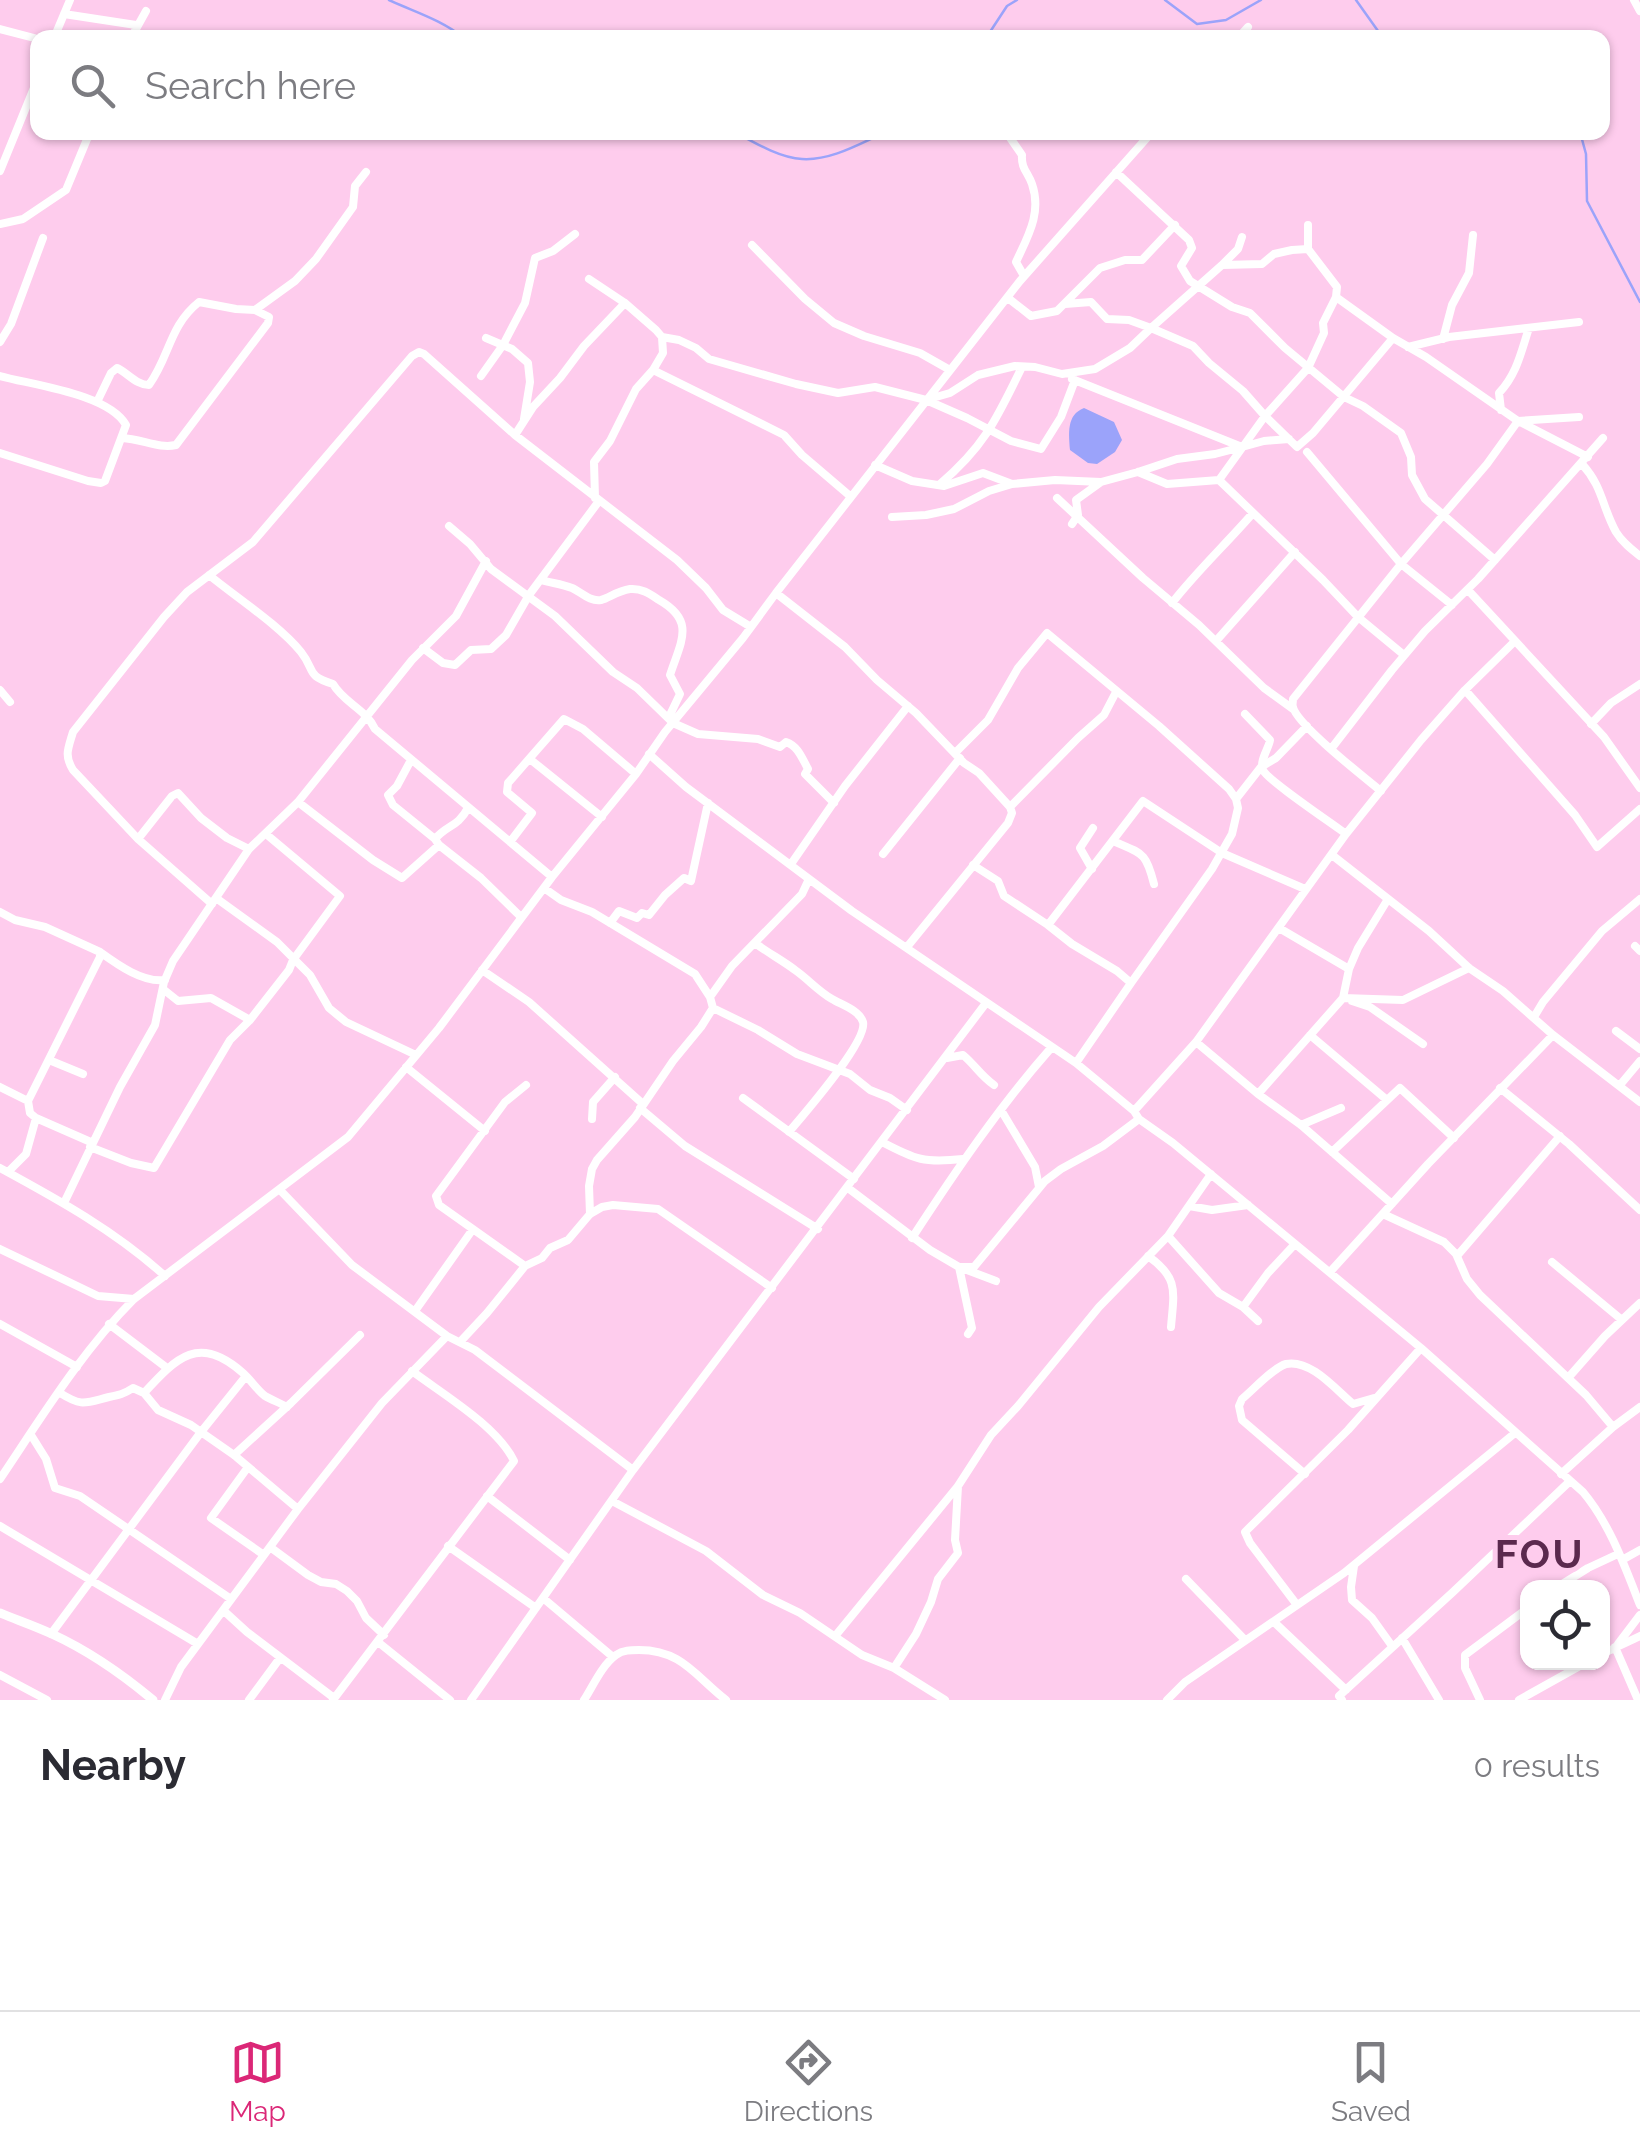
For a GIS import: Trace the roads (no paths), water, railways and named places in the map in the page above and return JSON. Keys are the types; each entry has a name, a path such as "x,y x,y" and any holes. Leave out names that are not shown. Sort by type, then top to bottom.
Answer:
{"street":[{"path":"57,30 70,0"},
{"path":"1634,0 1640,10"},
{"path":"134,30 146,10"},
{"path":"64,14 136,25"},
{"path":"1245,30 1248,27"},
{"path":"0,28 30,37"},
{"path":"0,171 30,99"},
{"path":"0,224 23,219 66,190 87,140"},
{"path":"1010,140 1022,155 1022,168 1034,186 1037,214 1016,262 1024,276"},
{"path":"1,1476 109,1324 134,1299 348,1138 1024,276 1145,140"},
{"path":"255,310 295,282 316,259 352,207 355,186 366,172"},
{"path":"1116,172 1189,240 1192,248 1181,266 1190,282 1250,312 1344,398 1402,434 1411,456 1412,475 1424,499 1495,560"},
{"path":"1219,480 1265,416 1308,368 1324,332 1323,324 1337,287 1308,249 1308,225"},
{"path":"1008,298 1031,316 1057,311 1100,268 1142,260 1175,226"},
{"path":"481,376 525,303 535,258 553,251 576,234"},
{"path":"1443,339 1452,304 1469,273 1473,235"},
{"path":"0,342 11,324 43,238"},
{"path":"1062,374 1095,369 1130,348 1222,266 1238,249 1242,238"},
{"path":"752,244 834,323 920,353 950,370"},
{"path":"1222,266 1262,264 1274,254 1308,249"},
{"path":"589,279 662,337 696,348 710,359 838,394 875,388 926,400 1011,442 1041,449 1061,417 1075,380"},
{"path":"1336,297 1500,410 1585,460 1616,531 1640,556"},
{"path":"97,402 111,372 117,368 149,385 166,358 176,328 199,302 255,310 269,317 176,444 163,447 141,438 122,438"},
{"path":"1065,304 1091,302 1107,319 1129,320 1194,346 1297,446 1314,433 1392,338"},
{"path":"515,435 584,346 625,304"},
{"path":"1408,347 1579,322"},
{"path":"1500,410 1499,393 1516,372 1529,328"},
{"path":"423,648 443,664 455,665 471,650 491,648 506,635 528,596 596,500 594,462 610,441 636,389 663,353 662,337"},
{"path":"486,338 512,349 528,363 530,382 524,421"},
{"path":"416,1055 346,1022 330,1008 310,975 277,942 214,901 138,839 68,760 67,751 79,722 164,617 188,592 252,542 418,352 515,435 676,560 724,610 751,627"},
{"path":"926,400 950,393 978,375 1022,366 1062,374 1242,446"},
{"path":"939,485 970,457 990,430 1022,366"},
{"path":"653,370 784,435 850,496"},
{"path":"0,376 97,402 126,424 101,483 0,452"},
{"path":"1518,421 1579,417"},
{"path":"1293,709 1296,694 1487,464 1518,421"},
{"path":"1330,749 1404,655 1468,590 1604,438"},
{"path":"892,516 926,516 954,509 1012,484 1055,480 1100,482 1177,459 1289,439"},
{"path":"1306,452 1401,564 1452,605"},
{"path":"874,465 912,482 944,486 983,474 1012,484"},
{"path":"1138,472 1167,484 1219,480 1358,617 1404,655"},
{"path":"1072,524 1078,516 1076,500 1100,482"},
{"path":"1057,498 1264,688 1293,709 1330,749 1381,791"},
{"path":"1172,602 1253,513"},
{"path":"449,526 503,578 554,616 613,672 638,688 672,720 706,736 758,739 780,747 786,742 792,744 808,769 806,775 834,803"},
{"path":"1216,641 1295,552"},
{"path":"64,1203 155,1025 172,961 249,849 298,802 423,648 456,616 486,561"},
{"path":"208,575 288,638 313,676 332,684 340,697 369,716 374,729 552,877"},
{"path":"541,580 597,600 613,592 643,590 678,612 682,637 670,674 680,694 672,720"},
{"path":"1468,590 1604,737 1640,788"},
{"path":"776,594 845,647 1010,807 1008,823 907,947"},
{"path":"883,854 988,720 1018,668 1047,633 1230,789 1238,808 1232,834 1222,853 1076,1063"},
{"path":"959,1267 974,1267 1039,1186 1103,1146 1136,1115 1196,1042 1346,834 1421,740 1514,642"},
{"path":"1591,724 1611,703 1640,684"},
{"path":"0,690 10,702"},
{"path":"1465,690 1576,815 1598,847 1640,808"},
{"path":"1010,807 1104,715 1116,692"},
{"path":"791,864 908,706"},
{"path":"1245,714 1270,740 1261,768"},
{"path":"510,842 532,813 507,792 508,783 562,720 568,719 583,729 636,774"},
{"path":"1236,799 1261,768 1308,726"},
{"path":"359,728 374,729"},
{"path":"648,754 809,879 1076,1063 1421,1348 1594,1505 1640,1605"},
{"path":"412,760 388,794 392,805 482,878 521,917"},
{"path":"531,760 602,817"},
{"path":"1630,772 1640,764"},
{"path":"1261,768 1287,792 1346,834"},
{"path":"138,839 178,792 201,818 249,849"},
{"path":"1048,925 1143,801 1222,853 1306,890"},
{"path":"298,802 402,878 437,842 442,831 454,828 468,808"},
{"path":"610,923 619,911 637,918 642,913 650,915 684,878 691,881 708,803"},
{"path":"1092,869 1080,848 1093,828"},
{"path":"100,952 28,1101 30,1112 92,1145 154,1168 230,1040 288,970 340,894 266,834"},
{"path":"1113,841 1148,860 1154,884"},
{"path":"1332,855 1468,968 1503,991 1640,1102"},
{"path":"973,865 998,881 1004,896 1131,983"},
{"path":"710,996 732,966 802,894 809,879"},
{"path":"544,888 695,974 713,1008 797,1054 850,1074 907,1110"},
{"path":"1258,1094 1343,998 1349,969 1388,899"},
{"path":"1534,1017 1602,931 1640,899"},
{"path":"0,912 45,927 100,952 126,969 165,984 178,1002 211,998 250,1020"},
{"path":"1279,928 1349,969"},
{"path":"755,944 860,1016 863,1030 839,1070 789,1132"},
{"path":"1343,998 1404,1000 1468,968"},
{"path":"482,970 528,1002 685,1146 818,1229"},
{"path":"1343,998 1370,1007 1423,1044"},
{"path":"471,1700 633,1470 986,1003"},
{"path":"590,1214 589,1186 597,1160 642,1106 713,1008"},
{"path":"1616,1031 1640,1048"},
{"path":"1330,1272 1553,1035"},
{"path":"1310,1036 1387,1100"},
{"path":"1196,1042 1392,1204"},
{"path":"912,1238 964,1160 1051,1048"},
{"path":"945,1058 963,1054 981,1077 994,1085"},
{"path":"49,1060 83,1074"},
{"path":"1620,1085 1640,1061"},
{"path":"406,1067 486,1131"},
{"path":"592,1118 593,1102 615,1078"},
{"path":"525,1266 440,1205 436,1196 505,1102 526,1085"},
{"path":"0,1087 28,1101"},
{"path":"1332,1152 1400,1088 1454,1138"},
{"path":"1500,1088 1560,1136 1640,1210"},
{"path":"742,1098 854,1179"},
{"path":"1301,1125 1341,1108"},
{"path":"1001,1110 1035,1166 1039,1186"},
{"path":"36,1118 26,1154 4,1170 134,1248 165,1276"},
{"path":"1457,1256 1560,1136"},
{"path":"882,1142 931,1162 964,1160"},
{"path":"836,1635 958,1486 992,1435 1099,1307 1168,1236 1211,1174"},
{"path":"848,1188 912,1238 959,1267 996,1281"},
{"path":"280,1190 352,1265 447,1336 505,1372 633,1470"},
{"path":"460,1342 525,1266 568,1240 590,1214 613,1205 658,1209 772,1288"},
{"path":"1189,1206 1212,1210 1248,1205"},
{"path":"1383,1214 1444,1242 1480,1295 1568,1378 1613,1427"},
{"path":"415,1310 472,1229"},
{"path":"1168,1236 1219,1294 1258,1321"},
{"path":"1242,1307 1295,1244"},
{"path":"0,1249 98,1296 134,1299"},
{"path":"1148,1256 1167,1269 1174,1293 1171,1327"},
{"path":"1552,1262 1622,1320"},
{"path":"959,1267 972,1328 968,1334"},
{"path":"1568,1378 1604,1336 1640,1304"},
{"path":"0,1324 77,1367"},
{"path":"109,1324 167,1368"},
{"path":"234,1454 360,1335"},
{"path":"165,1700 181,1666 298,1509 372,1416 447,1336"},
{"path":"1297,1605 1244,1535 1348,1430 1421,1348"},
{"path":"144,1393 167,1368 187,1354 209,1352 246,1376 262,1394 287,1407"},
{"path":"1306,1474 1242,1420 1242,1399 1283,1364 1304,1366 1353,1404 1374,1398"},
{"path":"224,1610 246,1632 334,1699 513,1465 514,1457 502,1442 412,1371"},
{"path":"52,1634 200,1432 246,1376"},
{"path":"60,1393 73,1402 83,1403 121,1396 133,1388 144,1393 158,1410 234,1454 298,1509"},
{"path":"1274,1622 1340,1696 1613,1427 1639,1409"},
{"path":"1167,1700 1186,1682 1354,1566 1515,1434"},
{"path":"31,1435 46,1460 55,1488 80,1496 231,1599"},
{"path":"248,1467 212,1518 264,1555"},
{"path":"894,1668 916,1634 938,1578 958,1553 958,1486"},
{"path":"487,1496 570,1560"},
{"path":"612,1501 706,1550 763,1595 836,1635 862,1655 894,1668 930,1696 945,1700"},
{"path":"0,1526 198,1644"},
{"path":"448,1546 536,1608"},
{"path":"270,1547 308,1576 347,1591 382,1638 450,1700"},
{"path":"1569,1580 1588,1568 1640,1550"},
{"path":"1354,1566 1352,1600 1372,1618 1392,1646"},
{"path":"1186,1579 1245,1640"},
{"path":"543,1598 613,1657"},
{"path":"0,1626 1,1613 52,1634 102,1662 153,1700"},
{"path":"1480,1700 1466,1668 1465,1655 1520,1614"},
{"path":"1615,1648 1640,1616"},
{"path":"1610,1650 1640,1636"},
{"path":"1402,1638 1439,1700"},
{"path":"1615,1648 1638,1700"},
{"path":"584,1700 613,1657 632,1650 654,1650 675,1656 726,1700"},
{"path":"249,1700 280,1658"},
{"path":"1519,1700 1573,1670"},
{"path":"0,1675 46,1700"}],"water":[{"path":"1084,408 1114,422 1122,440 1115,452 1097,464 1088,463 1070,450 1071,420"}],"waterway":[{"path":"389,0 453,30"},
{"path":"991,30 1007,6 1017,0"},
{"path":"1165,0 1197,24 1226,20 1261,0"},
{"path":"1356,0 1377,30"},
{"path":"750,140 776,153 802,159 835,154 869,140"},
{"path":"1582,140 1587,201 1640,302"}],"district":[{"name":"FOU","path":"1540,1554"}]}
